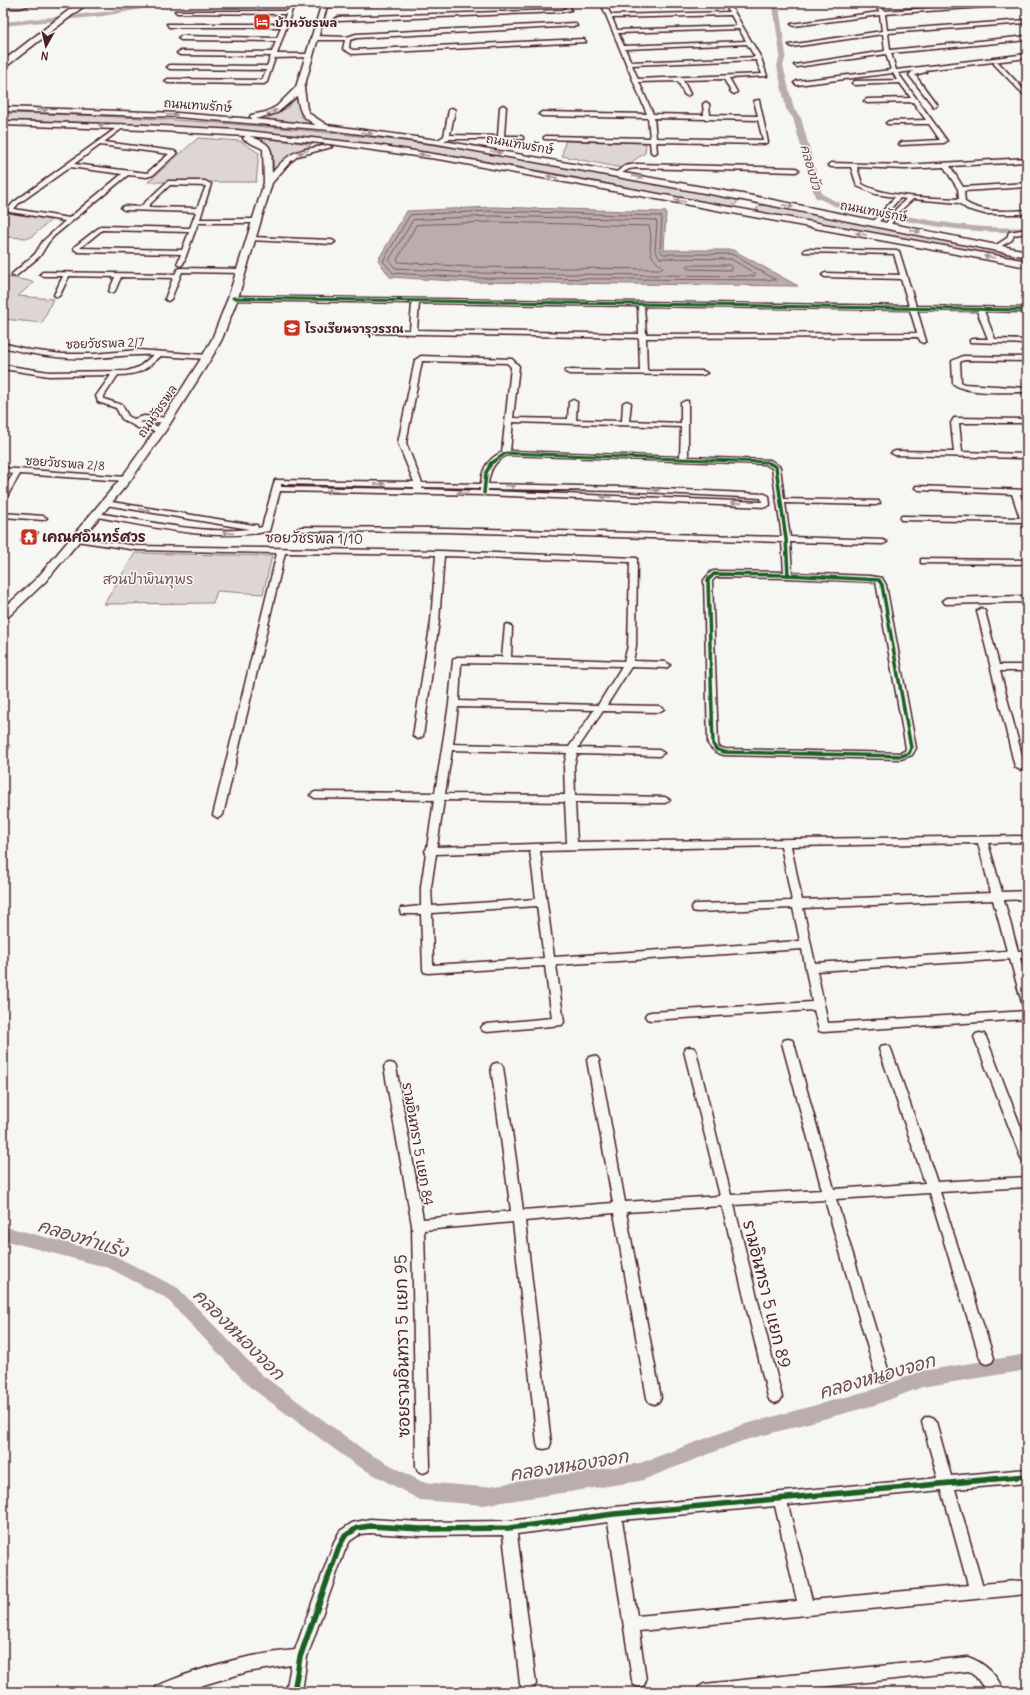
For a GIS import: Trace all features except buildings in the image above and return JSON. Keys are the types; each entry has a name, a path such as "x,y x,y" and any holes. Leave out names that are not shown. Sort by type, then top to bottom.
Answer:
{"highway":[{"path":"3,58 75,3"},
{"path":"3,66 84,3"}],"main road":[{"path":"325,5 313,40 300,88 304,109 307,116 329,128"},
{"path":"236,120 271,113 284,106 300,88"},
{"name":"ถนนเทพรักษ์","path":"3,109 108,112 236,120 329,128 438,142 618,173 772,203 890,222 1027,254"},
{"name":"ถนนเทพรักษ์","path":"3,123 122,126 227,132 356,145 457,159 765,217 1027,264"},
{"name":"ถนนวัชรพล","path":"3,615 41,580 126,479 168,420 217,339 233,298 268,183 267,149 264,145 254,140 227,132"},
{"name":"ถนนวัชรพล","path":"268,183 287,160 296,154 320,148 356,145"},
{"path":"718,208 727,209 739,205 739,198 736,196"},
{"path":"765,217 751,211 751,208 761,204 772,203"}],"street":[{"path":"325,5 417,3"},
{"path":"338,19 562,11 569,9 567,3"},
{"path":"603,3 651,116 654,152"},
{"path":"636,81 765,75 758,58 727,3"},
{"path":"791,4 802,3"},
{"path":"878,3 882,13 888,52 894,71 944,141 902,144"},
{"path":"794,24 882,13 1026,3"},
{"path":"3,7 20,7 30,4"},
{"path":"391,4 393,17"},
{"path":"168,81 265,81 291,7"},
{"path":"177,12 288,13"},
{"path":"609,17 733,13"},
{"path":"792,45 885,32 1025,21"},
{"path":"169,25 285,26"},
{"path":"313,40 348,41 356,36 575,25"},
{"path":"615,32 740,27"},
{"path":"181,38 279,40"},
{"path":"797,65 888,52 1027,38"},
{"path":"348,41 346,49 352,52 584,41"},
{"path":"622,48 749,42"},
{"path":"180,52 309,54"},
{"path":"797,83 1027,56"},
{"path":"629,64 758,58"},
{"path":"934,105 913,77 913,73 1027,60"},
{"path":"996,63 1027,96"},
{"path":"170,67 270,68"},
{"path":"726,77 734,92"},
{"path":"680,79 687,94"},
{"path":"855,82 902,82"},
{"path":"546,138 764,142 766,141 757,100"},
{"path":"867,101 915,100"},
{"path":"706,104 707,117"},
{"path":"501,138 503,107"},
{"path":"447,137 452,110"},
{"path":"542,114 761,118"},
{"path":"889,123 931,122"},
{"path":"71,220 10,210 16,203 122,126"},
{"path":"438,142 447,137 521,138"},
{"path":"69,165 127,174 151,174 174,153 100,143"},
{"path":"831,165 905,167 947,166 1027,160"},
{"path":"618,173 627,167 636,166 796,170"},
{"path":"854,166 860,187 866,190 899,196 962,201 972,209 988,214 1027,212"},
{"path":"947,166 961,189 962,201"},
{"path":"14,275 38,255 45,242 127,174"},
{"path":"142,208 168,183 205,183 209,185 180,264"},
{"path":"961,189 1027,185"},
{"path":"878,220 899,196"},
{"path":"890,222 898,210 912,197"},
{"path":"124,208 200,210"},
{"path":"196,221 257,221"},
{"path":"185,252 78,250 76,248 101,228 193,230"},
{"path":"996,247 1010,239 1011,233 1027,231"},
{"path":"251,239 332,242"},
{"path":"366,331 642,336 806,334 922,338 897,252 896,240"},
{"path":"806,251 897,252"},
{"path":"168,299 180,270 241,271"},
{"path":"43,274 178,276"},
{"path":"57,295 67,274"},
{"path":"112,291 119,275"},
{"path":"826,275 904,277"},
{"path":"233,298 1027,310"},
{"path":"413,332 416,301"},
{"path":"641,304 644,373"},
{"path":"980,309 992,341"},
{"path":"972,341 1027,342"},
{"name":"ซอยวัชรพล 2/7","path":"3,345 30,352 67,356 94,356 138,352 207,357"},
{"path":"3,367 50,374 116,373 140,370 159,354"},
{"path":"418,488 414,469 404,451 402,443 419,360 424,358 509,361 514,363 515,366 506,453"},
{"path":"1027,359 963,358 956,361 956,383 969,388 1027,390"},
{"path":"569,372 703,373"},
{"path":"116,373 100,396 100,399 105,403 119,407 122,415 144,427 161,430"},
{"path":"572,422 573,402"},
{"path":"625,424 627,403"},
{"path":"684,459 685,403"},
{"path":"135,421 144,418 168,420"},
{"path":"510,420 684,425"},
{"path":"958,455 955,423 957,420 1027,421"},
{"path":"484,489 486,471 493,459 506,453 767,462 774,464 776,467 782,501 788,575"},
{"path":"895,453 1027,456"},
{"name":"ซอยวัชรพล 2/8","path":"3,470 126,479"},
{"path":"3,496 18,472"},
{"path":"266,529 276,489 418,488 623,489 765,496 766,504 484,489"},
{"path":"919,488 1027,492"},
{"path":"623,489 623,497"},
{"path":"904,518 1025,523 1015,491"},
{"path":"782,501 876,503"},
{"path":"106,503 266,529"},
{"path":"3,515 43,518"},
{"path":"97,515 193,530 234,534 266,529"},
{"path":"301,529 462,531 883,542"},
{"name":"ซอยวัชรพล 1/10","path":"76,539 137,548 440,553 634,560 632,646 628,664"},
{"path":"218,815 282,550"},
{"path":"418,736 435,621 440,553"},
{"path":"924,561 1027,562"},
{"path":"714,574 788,575 870,578 879,580 882,585 911,748 909,753 901,756 724,752 716,749 712,744 709,577 714,574"},
{"path":"946,601 1027,598"},
{"path":"981,611 1020,767"},
{"path":"506,660 508,627"},
{"path":"666,665 457,660 454,704 430,851 426,887 428,969 806,945"},
{"path":"572,846 569,766 574,746 626,670 628,664"},
{"path":"996,668 1027,668"},
{"path":"454,704 602,706 659,709"},
{"path":"447,748 659,753"},
{"path":"315,795 665,800"},
{"path":"430,851 572,846 1027,839"},
{"path":"982,840 1027,1003"},
{"path":"785,843 822,1028 1027,1015"},
{"path":"487,1028 558,1022 534,847"},
{"path":"697,908 1027,895"},
{"path":"405,911 542,902"},
{"path":"810,967 1027,954"},
{"path":"652,1016 818,1006"},
{"path":"980,1037 1027,1158"},
{"path":"788,1043 829,1194 883,1376"},
{"path":"885,1049 933,1188 987,1358"},
{"name":"รามอินทรา 5 แยก 89","path":"690,1051 775,1397"},
{"path":"593,1060 654,1398"},
{"path":"497,1067 518,1215 544,1443"},
{"name":"รามอินทรา 5 แยก 84","path":"390,1068 418,1225"},
{"path":"418,1225 518,1215 726,1199 1027,1182"},
{"name":"ซอยรามอินทรา 5 แยก 95","path":"418,1225 423,1466"},
{"path":"929,1422 977,1591"},
{"path":"294,1692 300,1657 339,1547 345,1536 356,1528 370,1526 421,1529 509,1528 614,1514 1027,1476"},
{"path":"780,1499 806,1607"},
{"path":"614,1514 632,1624 639,1680"},
{"path":"509,1528 528,1684"},
{"path":"632,1624 1027,1587"},
{"path":"162,1690 194,1678 256,1662 300,1657"},
{"path":"704,1692 968,1664 975,1666 982,1672 996,1692"}],"green space":[{"path":"296,98 301,116 311,124 266,119 287,108"},
{"path":"3,113 171,120 282,128 393,140 485,152 591,171 733,198 737,200 737,203 734,205 724,206 495,163 366,144 159,126 3,120"},
{"path":"198,138 240,141 259,153 256,182 148,182"},
{"path":"261,138 311,145 290,155 273,171 271,149 269,145"},
{"path":"565,141 646,143 645,153 622,168 562,156"},
{"path":"761,205 781,207 1027,258 1027,260 763,214 756,209"},
{"path":"3,212 51,220 30,238 3,237"},
{"path":"3,276 34,282 18,296 53,299 42,323 3,319"},
{"name":"สวนป่าพินทุพร","path":"135,553 272,556 263,594 217,591 213,603 104,604"}],"water":[{"path":"492,207 666,212 664,250 733,250 798,286 469,282 390,277 378,260 407,211"}],"waterway":[{"path":"3,24 103,14 171,3"},
{"name":"คลองบัว","path":"774,3 776,6 783,55 780,66 790,109 797,118 818,195 835,204 965,229 1001,231 1027,229"},
{"name":"คลองท่าแร้ง","path":"3,746 5,747 3,751"},
{"name":"คลองหนองจอก","path":"3,1233 113,1262 172,1293 256,1381 362,1459 420,1491 483,1496 640,1472 742,1433 875,1397 922,1379 1027,1362"}],"cycle path":[{"path":"233,298 1027,310"},
{"path":"484,493 486,473 490,464 506,453 767,462 776,467 786,539 788,575 714,574 708,580 713,744 716,749 724,752 901,756 909,753 911,748 882,585 879,580 788,575"},
{"path":"294,1692 300,1657 339,1547 345,1536 357,1528 370,1526 421,1529 509,1528 614,1514 1027,1476"}],"place":[{"name":"บ้านวัชรพล","path":"262,22"},
{"name":"โรงเรียนจารุวรรณ","path":"292,328"},
{"name":"เคณศอินทร์ศวร","path":"29,537"}]}
